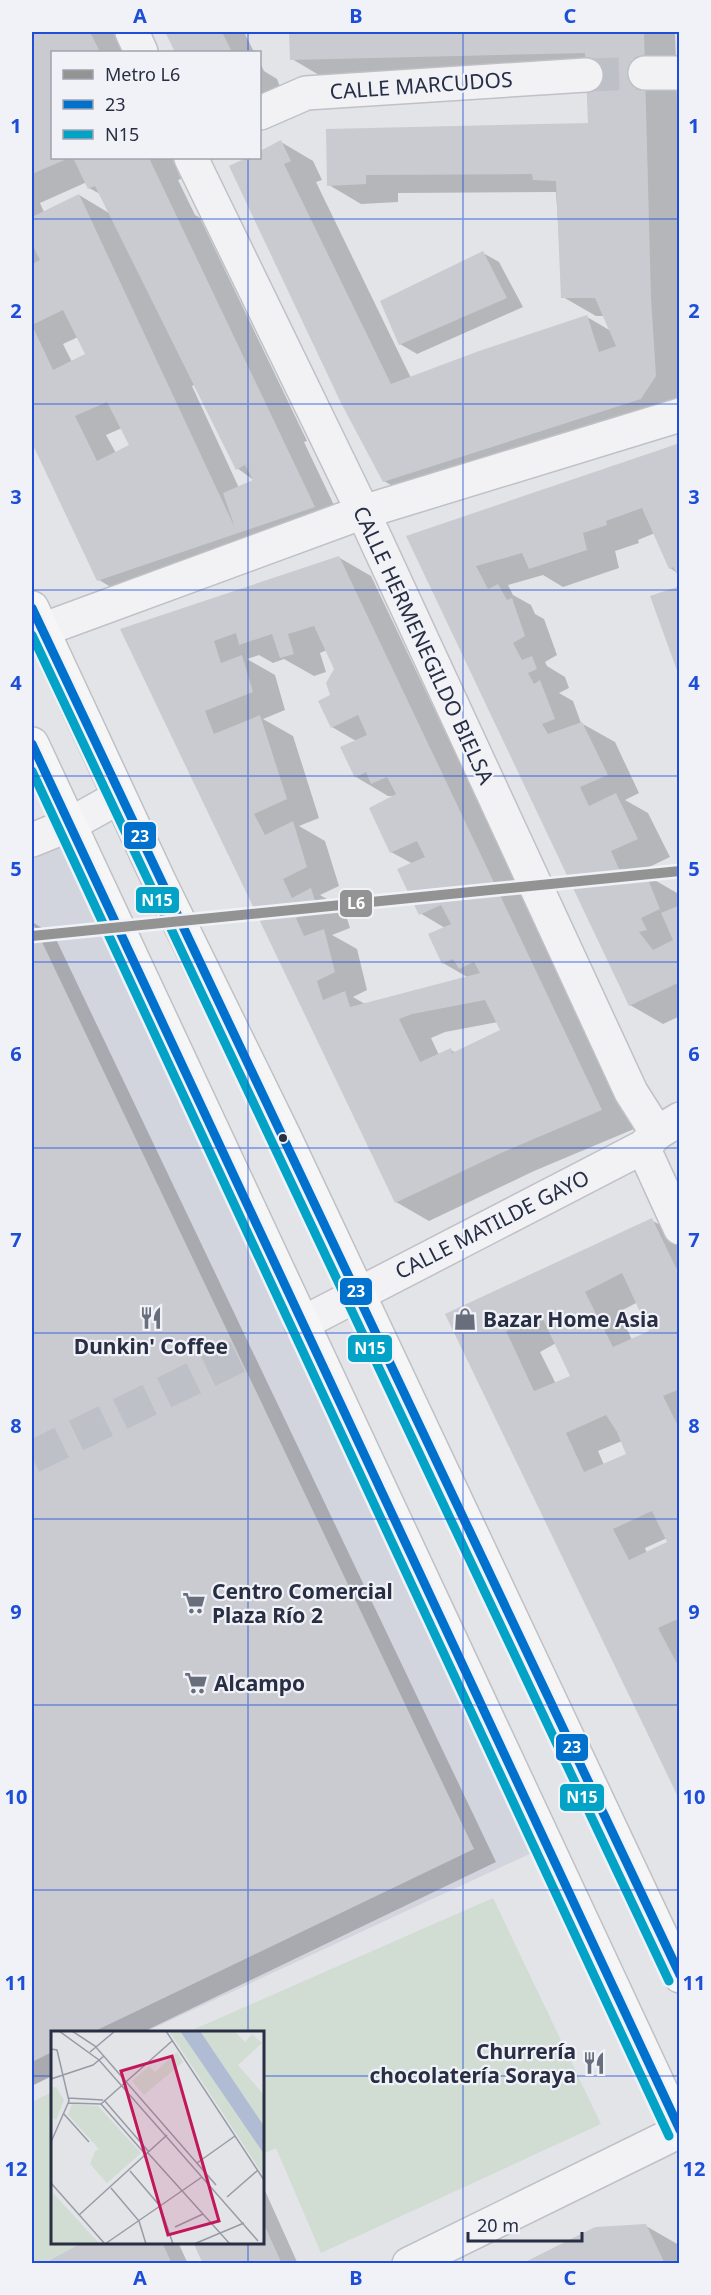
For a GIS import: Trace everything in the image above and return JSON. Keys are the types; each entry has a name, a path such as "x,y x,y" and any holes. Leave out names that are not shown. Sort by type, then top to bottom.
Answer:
{"main road":[{"path":"37,619 119,797 284,1136 680,1976"},
{"path":"32,744 679,2131"}],"street":[{"path":"132,32 141,51"},
{"path":"645,73 680,73"},
{"name":"CALLE MARCUDOS","path":"261,113 306,93 586,75"},
{"name":"CALLE HERMENEGILDO BIELSA","path":"191,159 363,512 626,1082 660,1133 680,1228"},
{"path":"37,619 363,512 680,415"},
{"path":"32,840 69,825 119,797"},
{"name":"CALLE MATILDE GAYO","path":"301,1324 660,1133"},
{"path":"409,2264 679,2131"}],"shaded area":[{"name":"Centro Comercial Plaza Río 2","path":"69,825 547,1846 147,2031 51,2031 51,2076 32,2085 32,840"},
{"path":"493,1898 601,2124 321,2253 276,2148 264,2154 264,2031 190,2031"},
{"path":"51,2092 51,2244 82,2244 42,2263 32,2263 32,2102"}],"building":[{"path":"32,32 90,32 100,51 51,51 51,159 67,159 32,174"},
{"path":"165,32 222,32 232,51 174,51"},
{"path":"289,32 644,32 651,298 656,376 641,399 383,482 341,403 229,166 244,159 261,159 261,150 281,140 291,161 284,164 391,384 479,351 587,315 599,352 616,346 595,298 561,298 556,181 533,180 532,174 366,175 366,184 327,186 326,129 588,123 585,53 290,60"},
{"path":"73,159 149,159 315,507 97,581 32,443 32,325 32,264 40,260 32,244 32,217 79,194 235,528 223,493 253,480 245,465 236,470 95,186 88,189","holes":["63,310 85,354 53,370 32,325","107,402 129,445 97,461 75,416"]},
{"path":"483,251 507,298 399,345 380,301"},
{"path":"677,444 680,449 680,579 673,567 669,569 642,508 606,521 607,525 583,533 587,550 529,569 522,553 476,566 488,589 498,584 507,600 512,598 525,636 513,643 522,660 532,656 537,669 528,673 534,684 540,680 555,719 542,724 548,734 582,722 608,775 580,787 589,806 616,793 638,839 611,851 619,869 645,872 660,909 641,918 647,930 639,932 653,950 673,940 661,913 680,905 680,982 629,1006 406,536"},
{"path":"339,556 602,1110 501,1153 395,1203 120,629","holes":["314,626 334,669 326,683 330,695 318,701 331,728 358,715 367,735 340,747 355,778 366,772 371,784 387,777 396,794 369,808 390,853 417,841 425,857 397,869 419,915 441,905 451,924 428,934 442,964 453,959 459,969 474,962 480,973 350,1007 345,991 323,1000 317,981 335,972 324,929 304,936 296,918 318,910 311,888 292,898 283,879 307,867 293,821 265,835 254,814 287,799 260,715 214,734 205,711 253,692 242,655 221,663 214,641 236,633 239,645 272,634 280,658 294,654 288,634","485,1000 500,1030 452,1053 451,1048 420,1062 399,1019 412,1014"]},
{"path":"680,586 680,676 679,676 650,596"},
{"name":"Centro Comercial Plaza Río 2","path":"32,921 474,1849 95,2031 51,2031 51,2052 32,2062"},
{"path":"652,1218 680,1276 680,1389 663,1396 680,1430 680,1618 658,1628 680,1669 680,1801 445,1314","holes":["622,1273 649,1331 613,1347 585,1292","540,1313 570,1376 534,1391 506,1331","606,1415 617,1432 626,1454 584,1472 566,1433","652,1511 667,1542 629,1560 613,1529"]},
{"path":"264,2224 282,2264 203,2264 194,2244 264,2244"},
{"path":"646,2224 665,2264 521,2264 595,2227"},
{"path":"80,2244 163,2244 172,2264 42,2264"}],"tunnel":[{"path":"586,75 645,73"},
{"path":"32,1457 239,1356"}],"metro line":[{"name":"L6","path":"32,936 680,871"}],"transit line":[{"name":"23","path":"32,608 680,1975"},
{"name":"N15","path":"32,635 669,1981"},
{"name":"23","path":"32,744 680,2130"},
{"name":"N15","path":"32,771 669,2136"}],"place":[{"name":"Dunkin' Coffee","path":"151,1318"},
{"name":"Bazar Home Asia","path":"465,1319"},
{"name":"Centro Comercial Plaza Río 2","path":"194,1603"},
{"name":"Alcampo","path":"196,1683"},
{"name":"Churrería chocolatería Soraya","path":"594,2063"}]}
